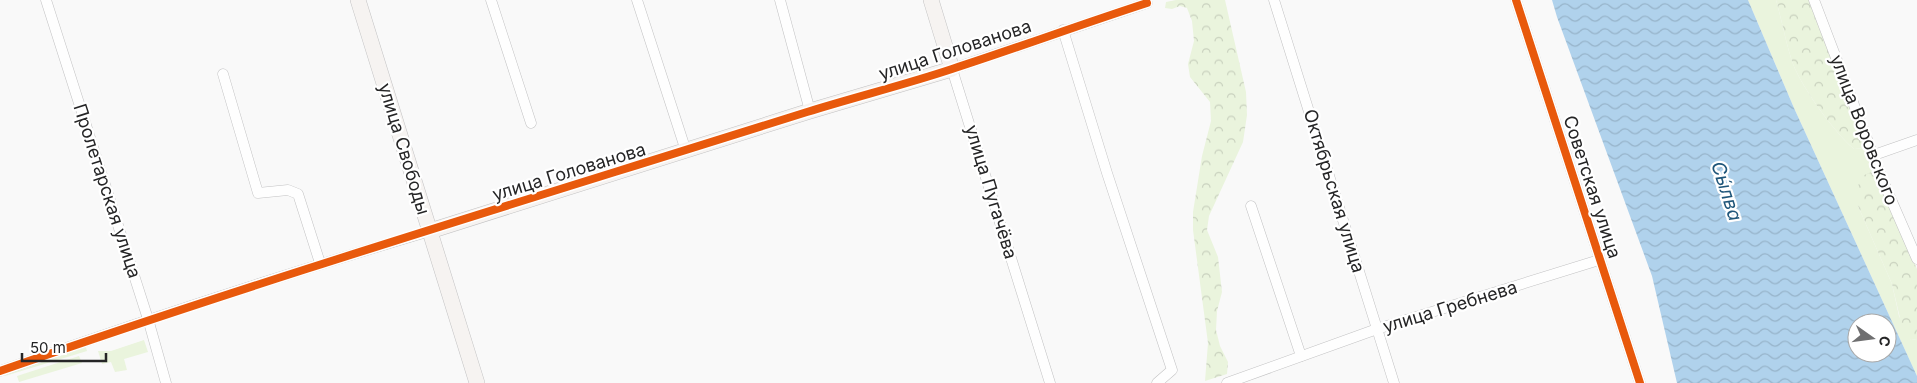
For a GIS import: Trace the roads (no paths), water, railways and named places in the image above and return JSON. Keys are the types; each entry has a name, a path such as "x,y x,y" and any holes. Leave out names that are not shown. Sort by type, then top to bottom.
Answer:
{"street":[{"name":"Пролетарская улица","path":"46,0 148,319 166,383"},
{"name":"улица Свободы","path":"358,0 477,383"},
{"path":"491,0 531,123"},
{"path":"637,0 686,151"},
{"path":"780,0 810,111"},
{"name":"улица Пугачёва","path":"931,0 1050,383"},
{"name":"Октябрьская улица","path":"1274,0 1394,383"},
{"name":"Советская улица","path":"1516,0 1640,383"},
{"name":"улица Воровского","path":"1814,0 1874,155 1917,259"},
{"name":"улица Голованова","path":"0,371 148,319 320,263 430,231 810,111 952,69 1147,3"},
{"path":"1063,30 1110,182 1172,370 1157,383"},
{"path":"223,74 258,193 288,190 298,194 320,263"},
{"path":"1874,155 1917,140"},
{"path":"1251,206 1301,356"},
{"name":"улица Гребнева","path":"1227,383 1377,329 1599,260"}],"water":[{"name":"Сы́лва","path":"1552,0 1748,0 1794,108 1888,313 1847,313 1847,363 1897,363 1897,332 1917,376 1917,383 1677,383 1652,276"}]}
